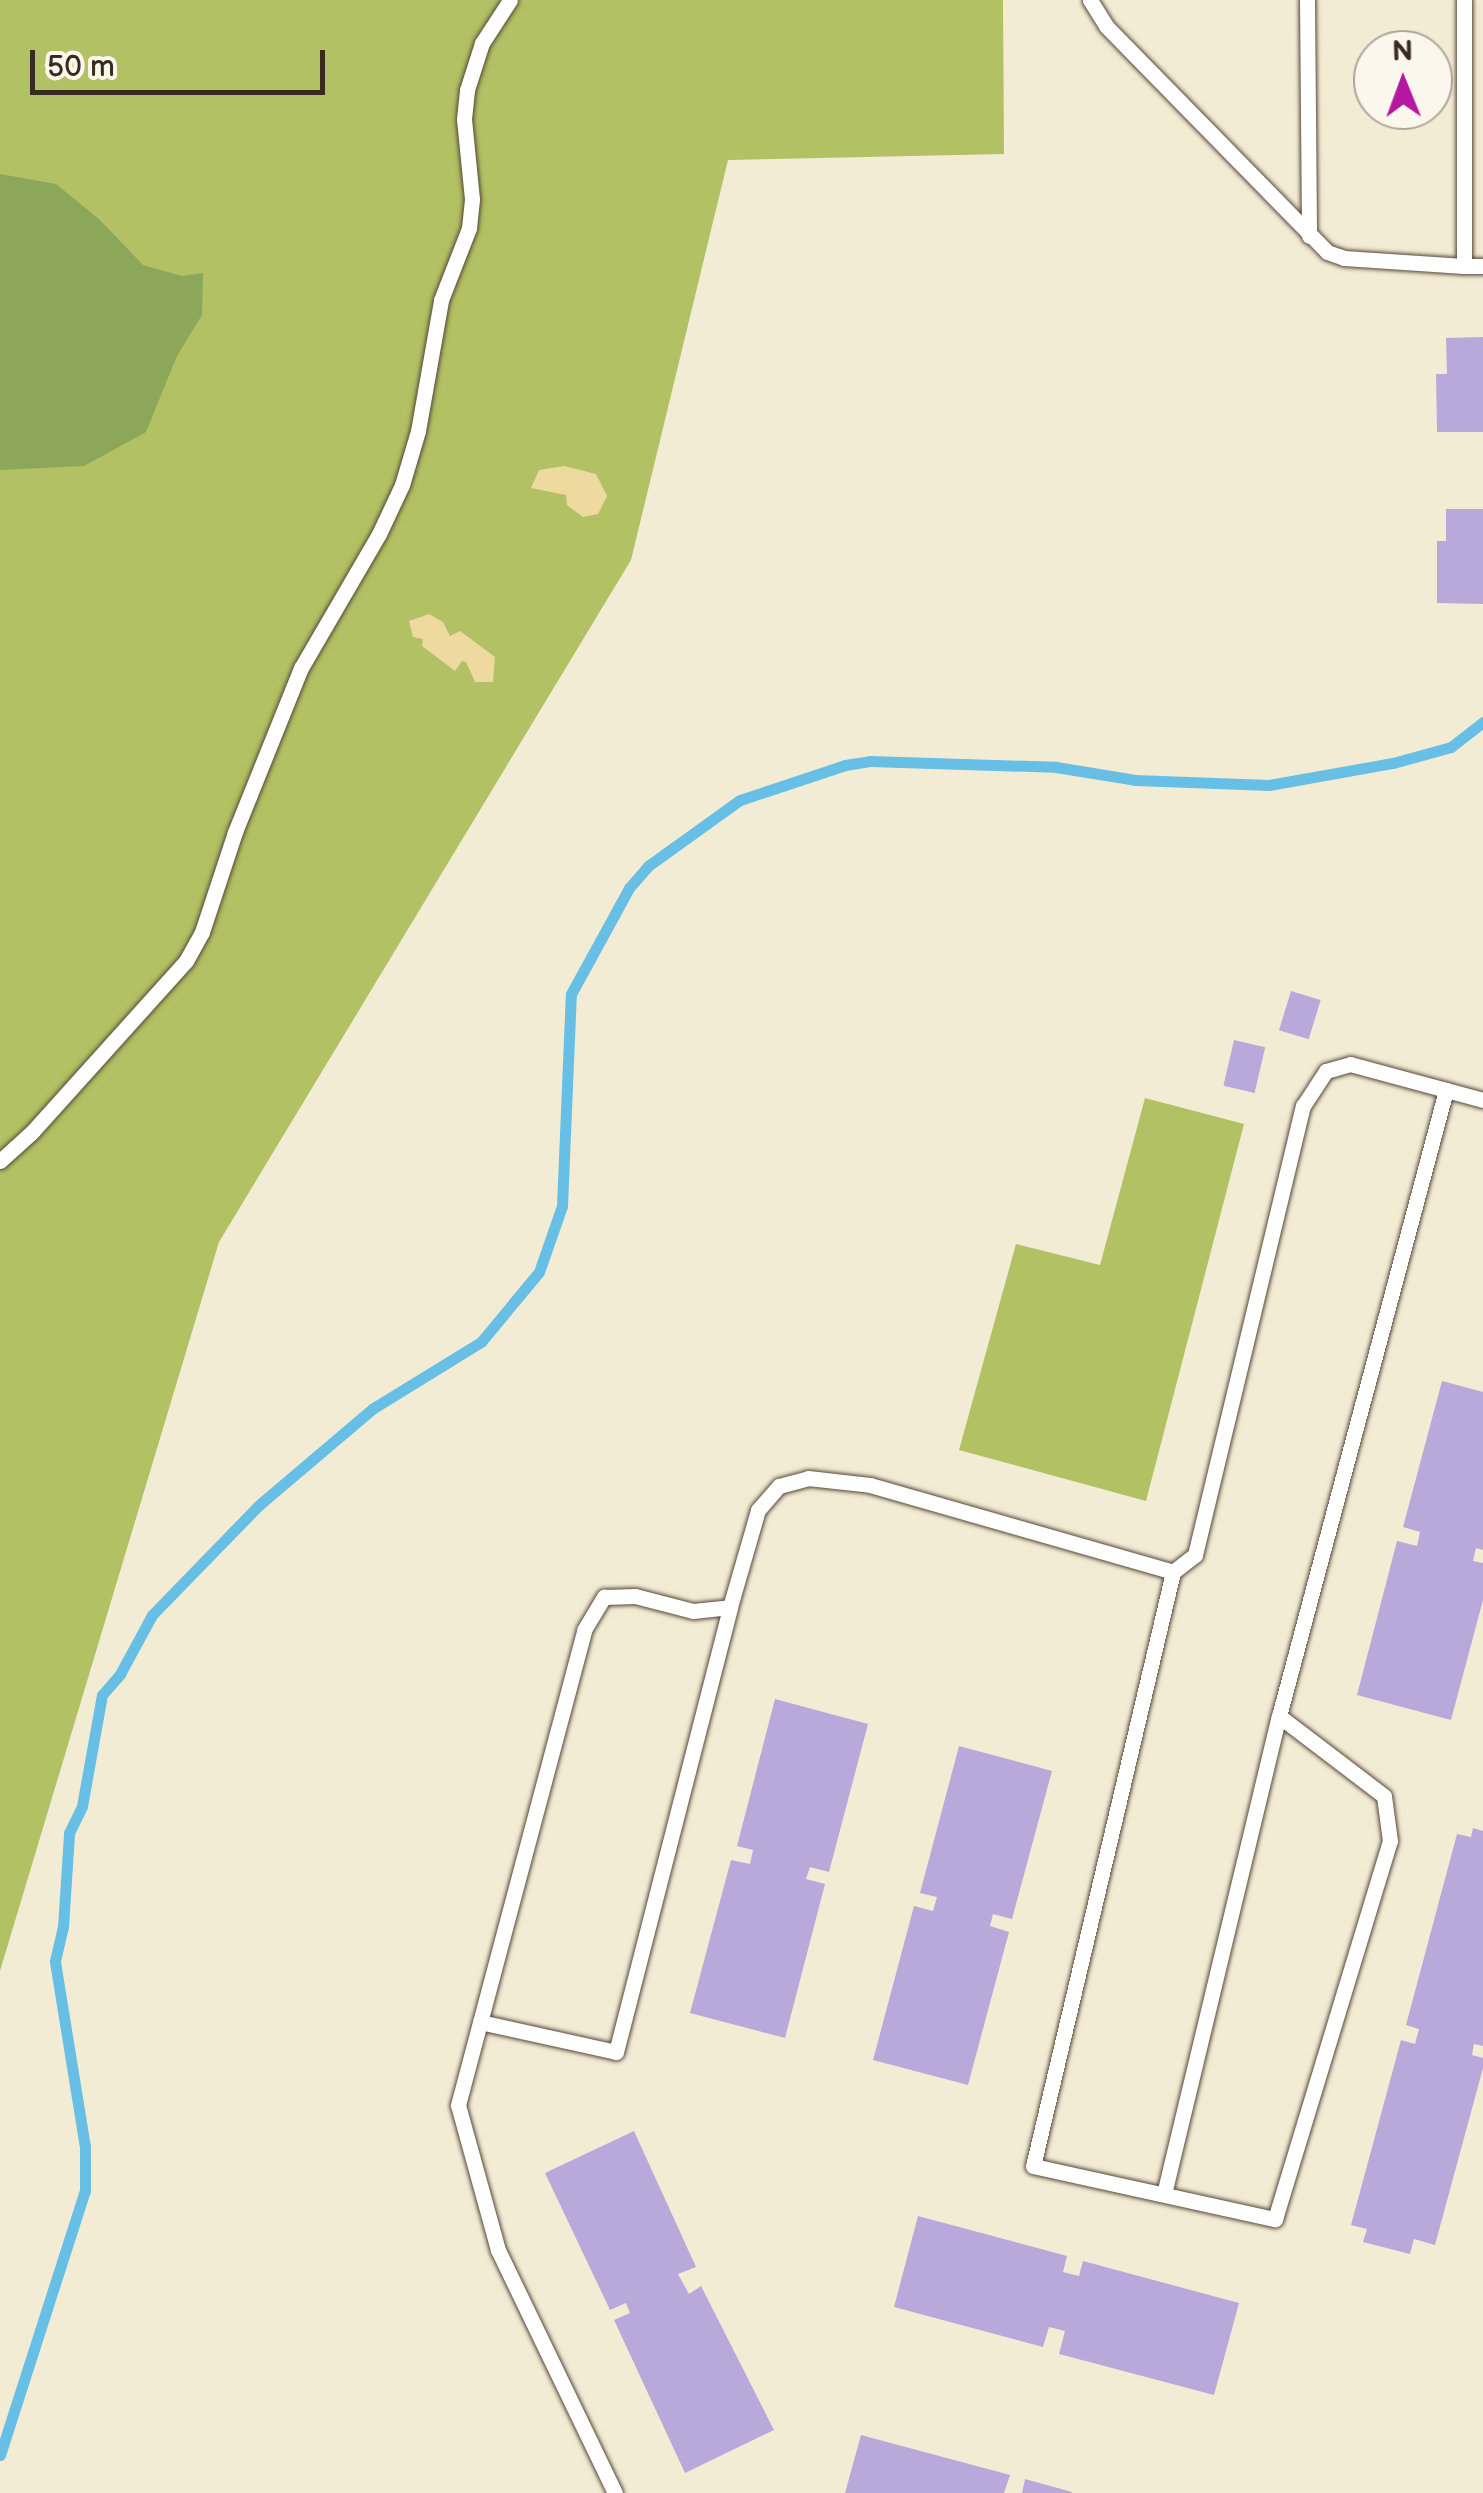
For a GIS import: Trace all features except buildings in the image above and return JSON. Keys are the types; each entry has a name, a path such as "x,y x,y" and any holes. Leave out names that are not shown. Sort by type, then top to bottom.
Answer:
{"lane":[{"path":"0,1161 130,1026 186,960 202,932 235,832 301,668 379,534 402,485 418,431 441,300 469,228 472,199 464,119 468,90 482,43 510,0"},
{"path":"1090,0 1106,26 1309,236 1344,258 1483,266"},
{"path":"1306,0 1309,236"},
{"path":"1464,0 1464,266"},
{"path":"1464,155 1483,155"},
{"path":"1280,1716 1384,1796 1390,1842 1275,2219 1033,2166 1173,1572 1195,1554 1303,1106 1326,1071 1350,1064 1483,1100"},
{"path":"1164,2194 1280,1716 1446,1090"},
{"path":"480,2022 616,2052 730,1607 758,1510 779,1486 808,1478 870,1485 1173,1572"},
{"path":"616,2493 498,2250 458,2105 584,1630 604,1597 635,1596 693,1610 730,1607"}],"green space":[{"path":"0,0 1003,0 1004,154 728,160 631,560 219,1242 0,1971"},
{"path":"0,174 56,184 100,220 143,265 182,276 203,273 202,315 177,356 146,432 84,466 0,470"},
{"path":"1145,1098 1244,1124 1146,1501 959,1450 1016,1244 1100,1265"}],"sand":[{"path":"564,466 596,474 607,496 598,514 583,517 567,505 566,495 531,488 539,470"},
{"path":"429,614 443,622 450,636 460,631 495,657 493,682 475,682 466,662 462,661 455,671 422,646 423,639 413,637 409,621"}],"waterway":[{"path":"0,2455 85,2191 85,2147 55,1961 63,1927 69,1833 82,1806 102,1695 120,1674 152,1615 259,1505 372,1409 481,1342 539,1272 562,1206 571,994 629,888 648,866 740,800 845,765 870,761 1056,767 1135,780 1269,785 1393,763 1451,747 1483,722"}]}
